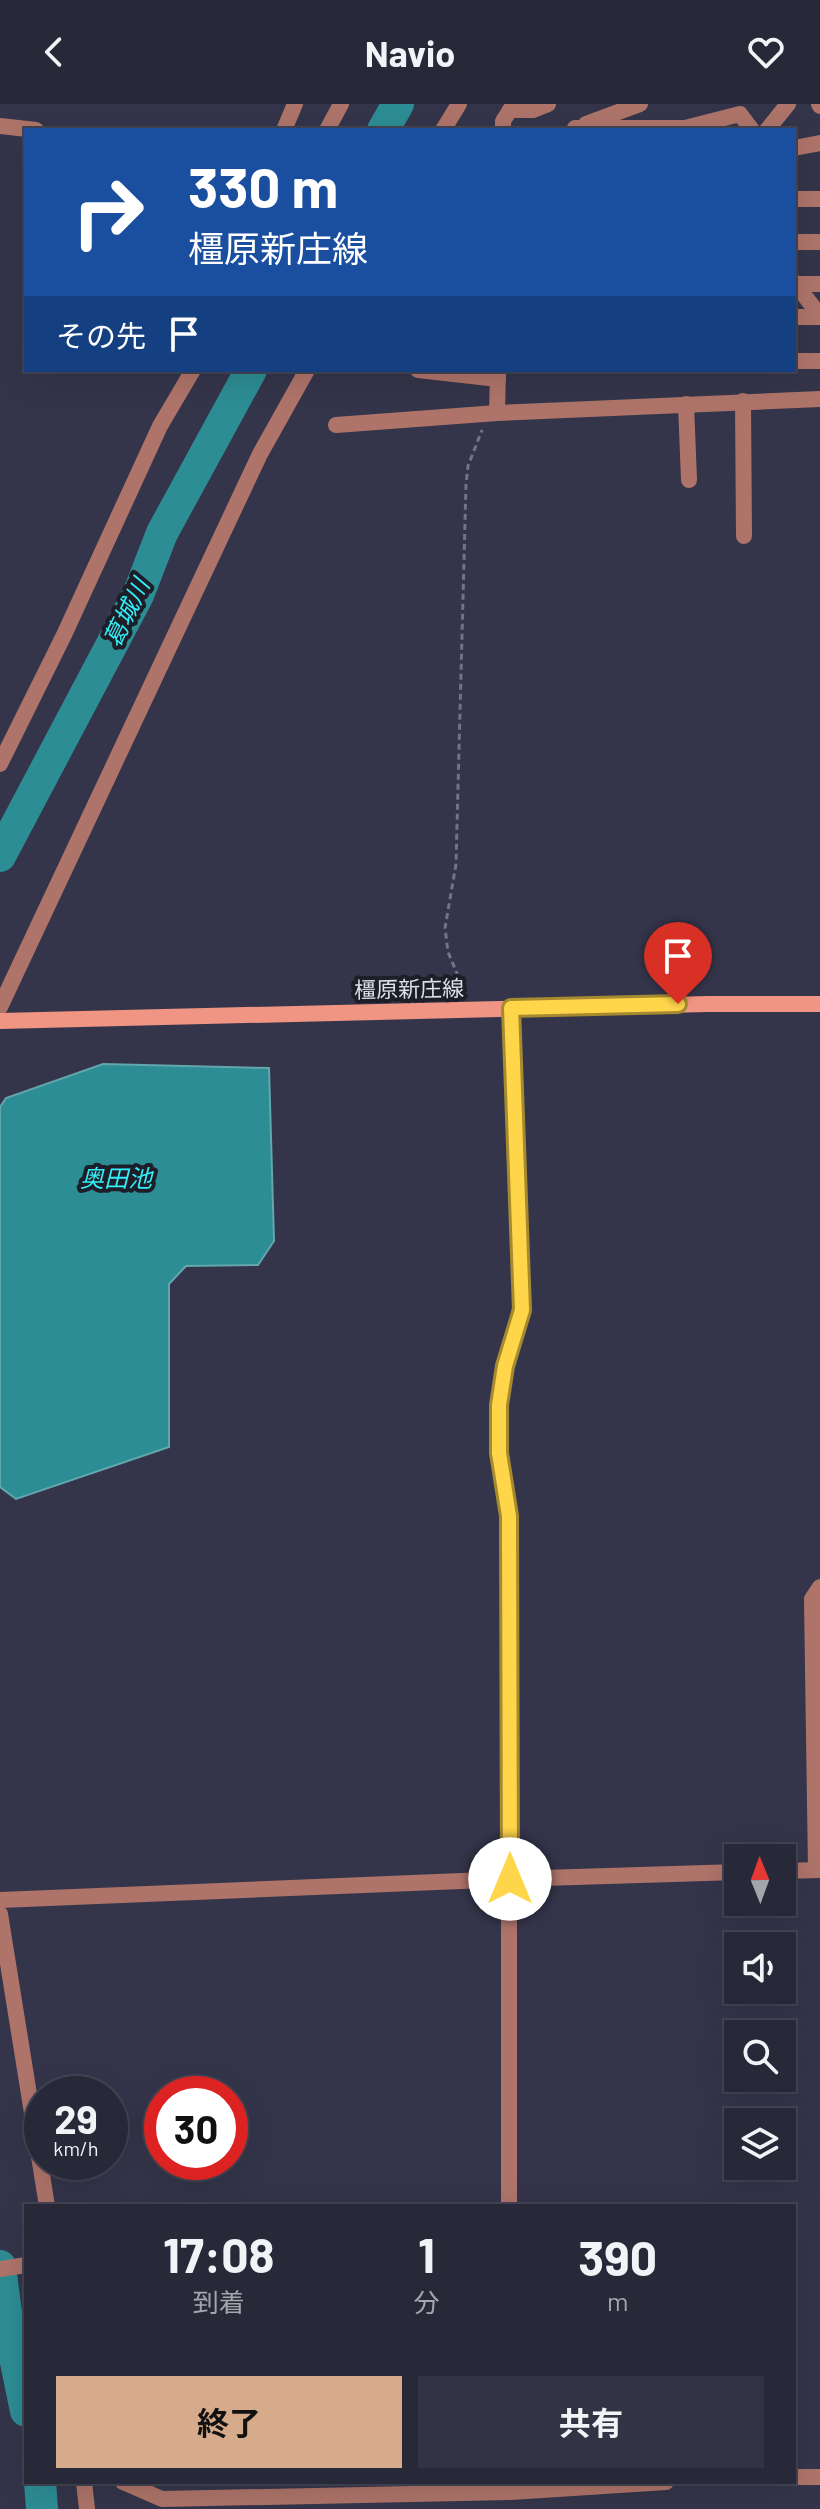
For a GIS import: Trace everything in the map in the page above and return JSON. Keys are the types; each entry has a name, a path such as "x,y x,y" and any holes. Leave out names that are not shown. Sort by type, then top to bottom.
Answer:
{"main road":[{"name":"橿原新庄線","path":"0,1021 511,1008 820,1004"}],"street":[{"path":"285,128 295,104"},
{"path":"328,128 341,104"},
{"path":"444,128 459,104"},
{"path":"503,128 503,121 512,107 533,110 548,104"},
{"path":"576,128 640,104"},
{"path":"707,104 711,121"},
{"path":"769,128 788,104"},
{"path":"685,128 740,114 750,128"},
{"path":"0,126 24,129"},
{"path":"796,148 820,143"},
{"path":"796,199 820,199"},
{"path":"796,242 820,242"},
{"path":"796,283 820,284"},
{"path":"796,284 820,316"},
{"path":"796,317 820,316"},
{"path":"796,361 820,361"},
{"path":"0,764 64,635 160,426 192,372"},
{"path":"0,1007 260,454 306,372"},
{"path":"450,372 498,375 493,414"},
{"path":"336,425 493,414 820,399"},
{"path":"743,401 744,536"},
{"path":"686,404 689,480"},
{"path":"509,2204 509,1516 499,1453 499,1405 505,1366 522,1310 511,1008"},
{"path":"796,1871 818,1870 812,1599 820,1587"},
{"path":"0,1900 724,1872"},
{"path":"0,1914 47,2204"},
{"path":"0,2269 24,2265"},
{"path":"796,2477 820,2477"},
{"path":"84,2484 87,2509"},
{"path":"128,2484 162,2499 604,2484"},
{"path":"511,2487 511,2509"}],"path":[{"path":"472,1009 448,952 445,928 456,864 466,484 468,466 493,414"}],"water":[{"name":"奥田池","path":"103,1064 269,1068 274,1241 258,1265 186,1266 169,1284 169,1447 16,1499 0,1487 0,1107 6,1098"}],"waterway":[{"name":"葛城川","path":"384,128 398,104"},
{"name":"葛城川","path":"0,856 138,595 162,533 250,372"},
{"name":"葛城川","path":"0,2266 24,2401"},
{"name":"葛城川","path":"40,2484 42,2509"}],"route":[{"path":"510,1879 509,1516 499,1453 499,1405 505,1366 522,1310 511,1008 678,1004"}]}
